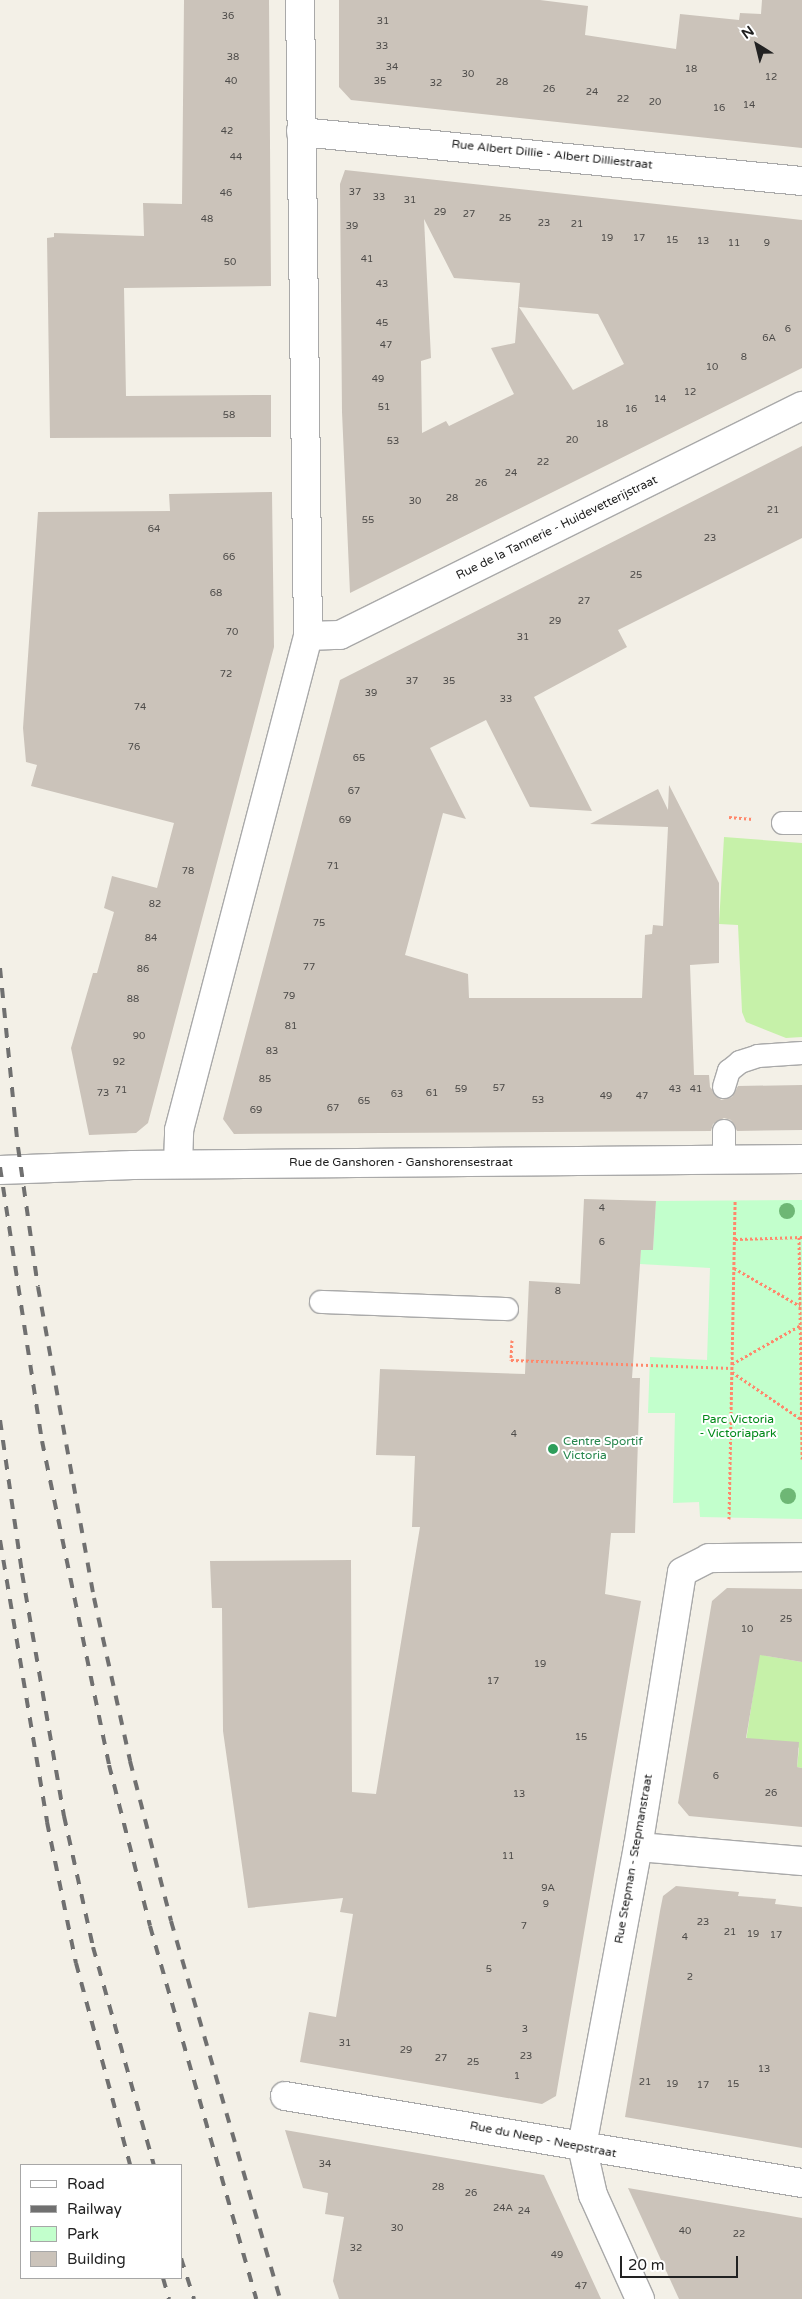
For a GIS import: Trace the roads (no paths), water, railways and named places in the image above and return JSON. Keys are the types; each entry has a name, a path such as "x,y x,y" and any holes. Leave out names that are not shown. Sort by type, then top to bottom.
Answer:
{"street":[{"path":"178,1164 179,1130 308,636 300,0"},
{"name":"Rue Albert Dillie - Albert Dilliestraat","path":"301,132 802,181"},
{"name":"Rue de la Tannerie - Huidevetterijstraat","path":"308,636 340,635 802,406"},
{"name":"Rue de Ganshoren - Ganshorensestraat","path":"0,1170 178,1164 802,1159"},
{"name":"Rue Stepman - Stepmanstraat","path":"582,2146 638,1847 682,1572 708,1558 802,1557"},
{"path":"638,1847 802,1861"},
{"name":"Rue du Neep - Neepstraat","path":"285,2096 802,2183"},
{"path":"582,2146 592,2195 640,2299"}],"lane":[{"path":"724,1087 729,1071 740,1062 758,1056 802,1053"},
{"path":"724,1131 724,1160"},
{"path":"321,1302 507,1309"}],"railway":[{"path":"0,968 18,1147 38,1287 94,1598 130,1761 171,1921 280,2299"},
{"path":"0,1167 42,1441 109,1765 150,1926 256,2299"},
{"path":"0,1420 22,1573 64,1816 93,1947 154,2164"},
{"path":"0,1540 47,1822 76,1963 130,2164"},
{"path":"182,2261 194,2299"},
{"path":"163,2279 169,2299"}],"place":[{"name":"Centre Sportif Victoria","path":"553,1449"}],"park label":[{"name":"Parc Victoria - Victoriapark","path":"738,1427"}]}
